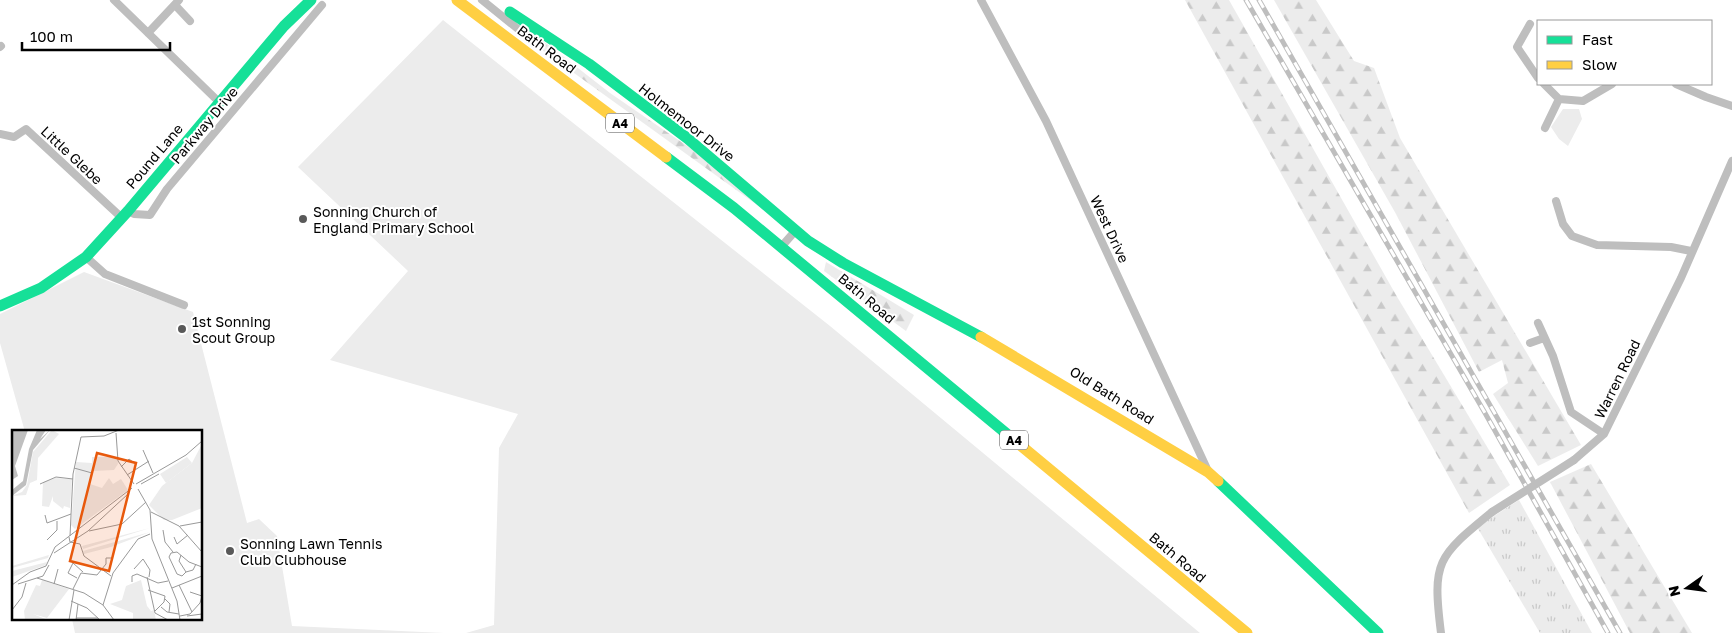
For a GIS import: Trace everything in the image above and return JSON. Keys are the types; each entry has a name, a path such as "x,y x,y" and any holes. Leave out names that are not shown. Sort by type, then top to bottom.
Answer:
{"street":[{"path":"114,0 219,102"},
{"name":"Bath Road","path":"457,0 708,188 782,246 1246,633"},
{"name":"Holmemoor Drive","path":"482,0 523,33 531,34 537,31"},
{"name":"West Drive","path":"981,0 1046,121 1208,472"},
{"name":"Pound Lane","path":"0,306 40,288 86,257 125,215 305,2"},
{"path":"148,33 177,3 190,21"},
{"name":"Parkway Drive","path":"125,215 150,215 167,189 322,5"},
{"name":"Holmemoor Drive","path":"510,12 589,64 687,138 796,230"},
{"path":"1530,24 1517,47 1536,73"},
{"path":"284,26 296,38"},
{"path":"1545,85 1559,99 1583,100 1610,85"},
{"path":"1678,85 1732,106"},
{"path":"1545,128 1559,99"},
{"name":"Little Glebe","path":"0,134 14,136 26,129 125,215"},
{"name":"Warren Road","path":"1441,633 1437,579 1438,568 1448,551 1492,512 1574,460 1604,434 1681,278 1691,251 1732,161"},
{"path":"1556,201 1563,224 1572,236 1597,245 1671,247 1691,251"},
{"path":"782,246 796,230"},
{"name":"Old Bath Road","path":"796,230 808,241 843,263 1016,356 1208,472 1378,633"},
{"path":"86,257 105,274 184,305"},
{"path":"1538,323 1553,356 1571,412 1604,434"},
{"path":"1530,343 1544,338"}],"green space":[{"path":"1185,0 1229,0 1396,295 1510,485 1469,513"},
{"path":"1274,0 1316,0 1354,61 1374,68 1400,138 1581,445 1538,466 1493,394 1508,383 1502,360 1479,372 1396,214"},
{"path":"515,19 610,93 693,150 764,210 531,42"},
{"path":"443,20 830,326 1200,633 466,633 494,625 499,448 518,414 330,360 408,271 298,167"},
{"path":"1563,109 1579,109 1582,119 1568,146 1559,139 1551,127"},
{"path":"826,262 914,315 906,331 824,271"},
{"path":"84,272 193,312 247,523 259,519 277,536 292,626 444,633 75,633 72,620 202,620 202,430 24,430 0,343 0,314"},
{"path":"1591,464 1692,633 1630,633 1550,482"},
{"path":"1519,500 1592,633 1540,633 1477,527"}],"railway":[{"path":"1246,0 1485,413 1608,633"},
{"path":"1259,0 1620,633"}],"traffic: fast":[{"path":"0,306 41,288 86,257 128,211 284,26 311,0"},
{"path":"510,12 589,64 687,138 808,241 843,263 981,337"},
{"path":"666,157 734,208 1019,444"},
{"path":"1218,481 1378,633"}],"traffic: slow":[{"path":"457,0 666,157"},
{"path":"981,337 1208,472 1218,481"},
{"path":"1019,444 1247,633"}],"place":[{"name":"Sonning Church of England Primary School","path":"303,219"},
{"name":"1st Sonning Scout Group","path":"182,329"},
{"name":"Sonning Lawn Tennis Club Clubhouse","path":"230,551"}]}
